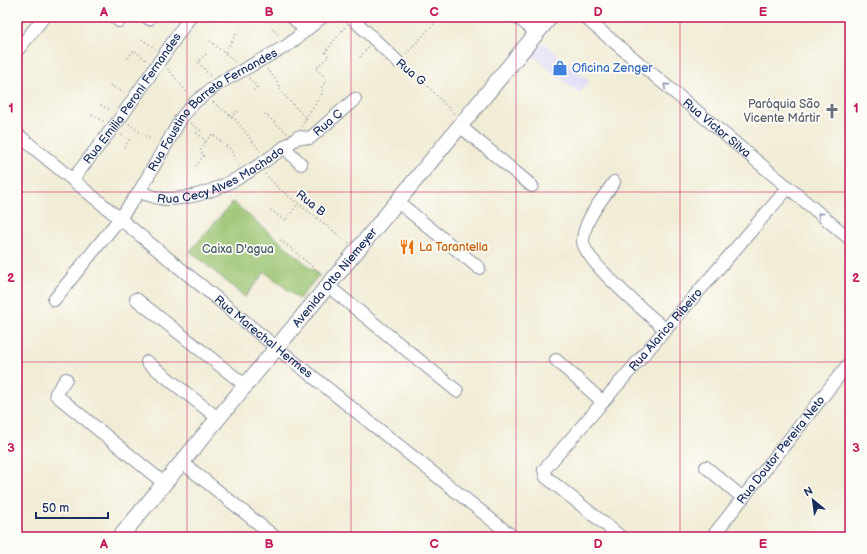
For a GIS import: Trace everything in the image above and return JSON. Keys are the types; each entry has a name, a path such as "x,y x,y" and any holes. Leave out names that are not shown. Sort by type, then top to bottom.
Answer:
{"main road":[{"name":"Avenida Otto Niemeyer","path":"120,537 550,17"}],"street":[{"path":"17,51 44,17"},
{"name":"Rua Emilia Peroni Fernandes","path":"73,179 134,98 190,17"},
{"path":"292,17 305,30"},
{"name":"Rua Faustino Barreto Fernandes","path":"54,300 139,192 182,117 195,102 218,84 288,45 322,17"},
{"path":"517,17 536,33"},
{"name":"Rua Victor Silva","path":"584,17 850,239"},
{"name":"Rua G","path":"354,19 398,62"},
{"name":"Rua C","path":"296,138 310,138 355,99"},
{"path":"461,125 532,186"},
{"name":"Rua Marechal Hermes","path":"17,134 507,535"},
{"name":"Rua Cecy Alves Machado","path":"139,192 164,199 203,194 245,174 263,163 296,138"},
{"path":"284,147 301,164"},
{"path":"614,182 589,218 583,243 585,251 597,266 666,330"},
{"name":"Rua Alarico Ribeiro","path":"621,537 546,477 544,472 788,188"},
{"path":"398,202 479,268"},
{"path":"328,286 457,391"},
{"path":"136,299 246,386"},
{"path":"556,360 603,402"},
{"path":"147,362 219,419"},
{"name":"Rua Doutor Pereira Neto","path":"712,537 850,362"},
{"path":"66,379 56,395 165,484"},
{"path":"183,462 275,537"},
{"path":"706,467 742,498"}],"path":[{"path":"398,62 440,17"},
{"path":"265,114 296,138 306,118 323,92 321,88 327,79 316,68 329,56 325,52 354,19"},
{"path":"225,52 237,33"},
{"path":"142,39 195,102"},
{"path":"210,41 225,52 257,86 252,91"},
{"path":"128,58 134,50 160,61"},
{"path":"206,54 198,62 218,84"},
{"path":"261,61 277,81 282,93 306,118"},
{"name":"Rua G","path":"398,62 419,77 461,125"},
{"path":"110,85 134,98"},
{"name":"Rua B","path":"205,93 219,108 231,117 263,163 278,188 358,250"},
{"path":"231,117 240,109"},
{"path":"182,117 200,130 197,133 206,141"},
{"path":"196,166 204,155 200,151 212,134 230,149 235,161 245,174"},
{"path":"271,210 285,221 298,204"},
{"path":"282,240 315,269"}],"shaded area":[{"name":"Oficina Zenger","path":"543,42 589,81 579,94 532,55"}],"green space":[{"name":"Caixa D'agua","path":"233,202 319,275 299,299 265,272 245,297 190,251"}],"place":[{"name":"Oficina Zenger","path":"560,68"},
{"name":"Paróquia São Vicente Mártir","path":"832,111"},
{"name":"La Tarantella","path":"407,247"}]}
